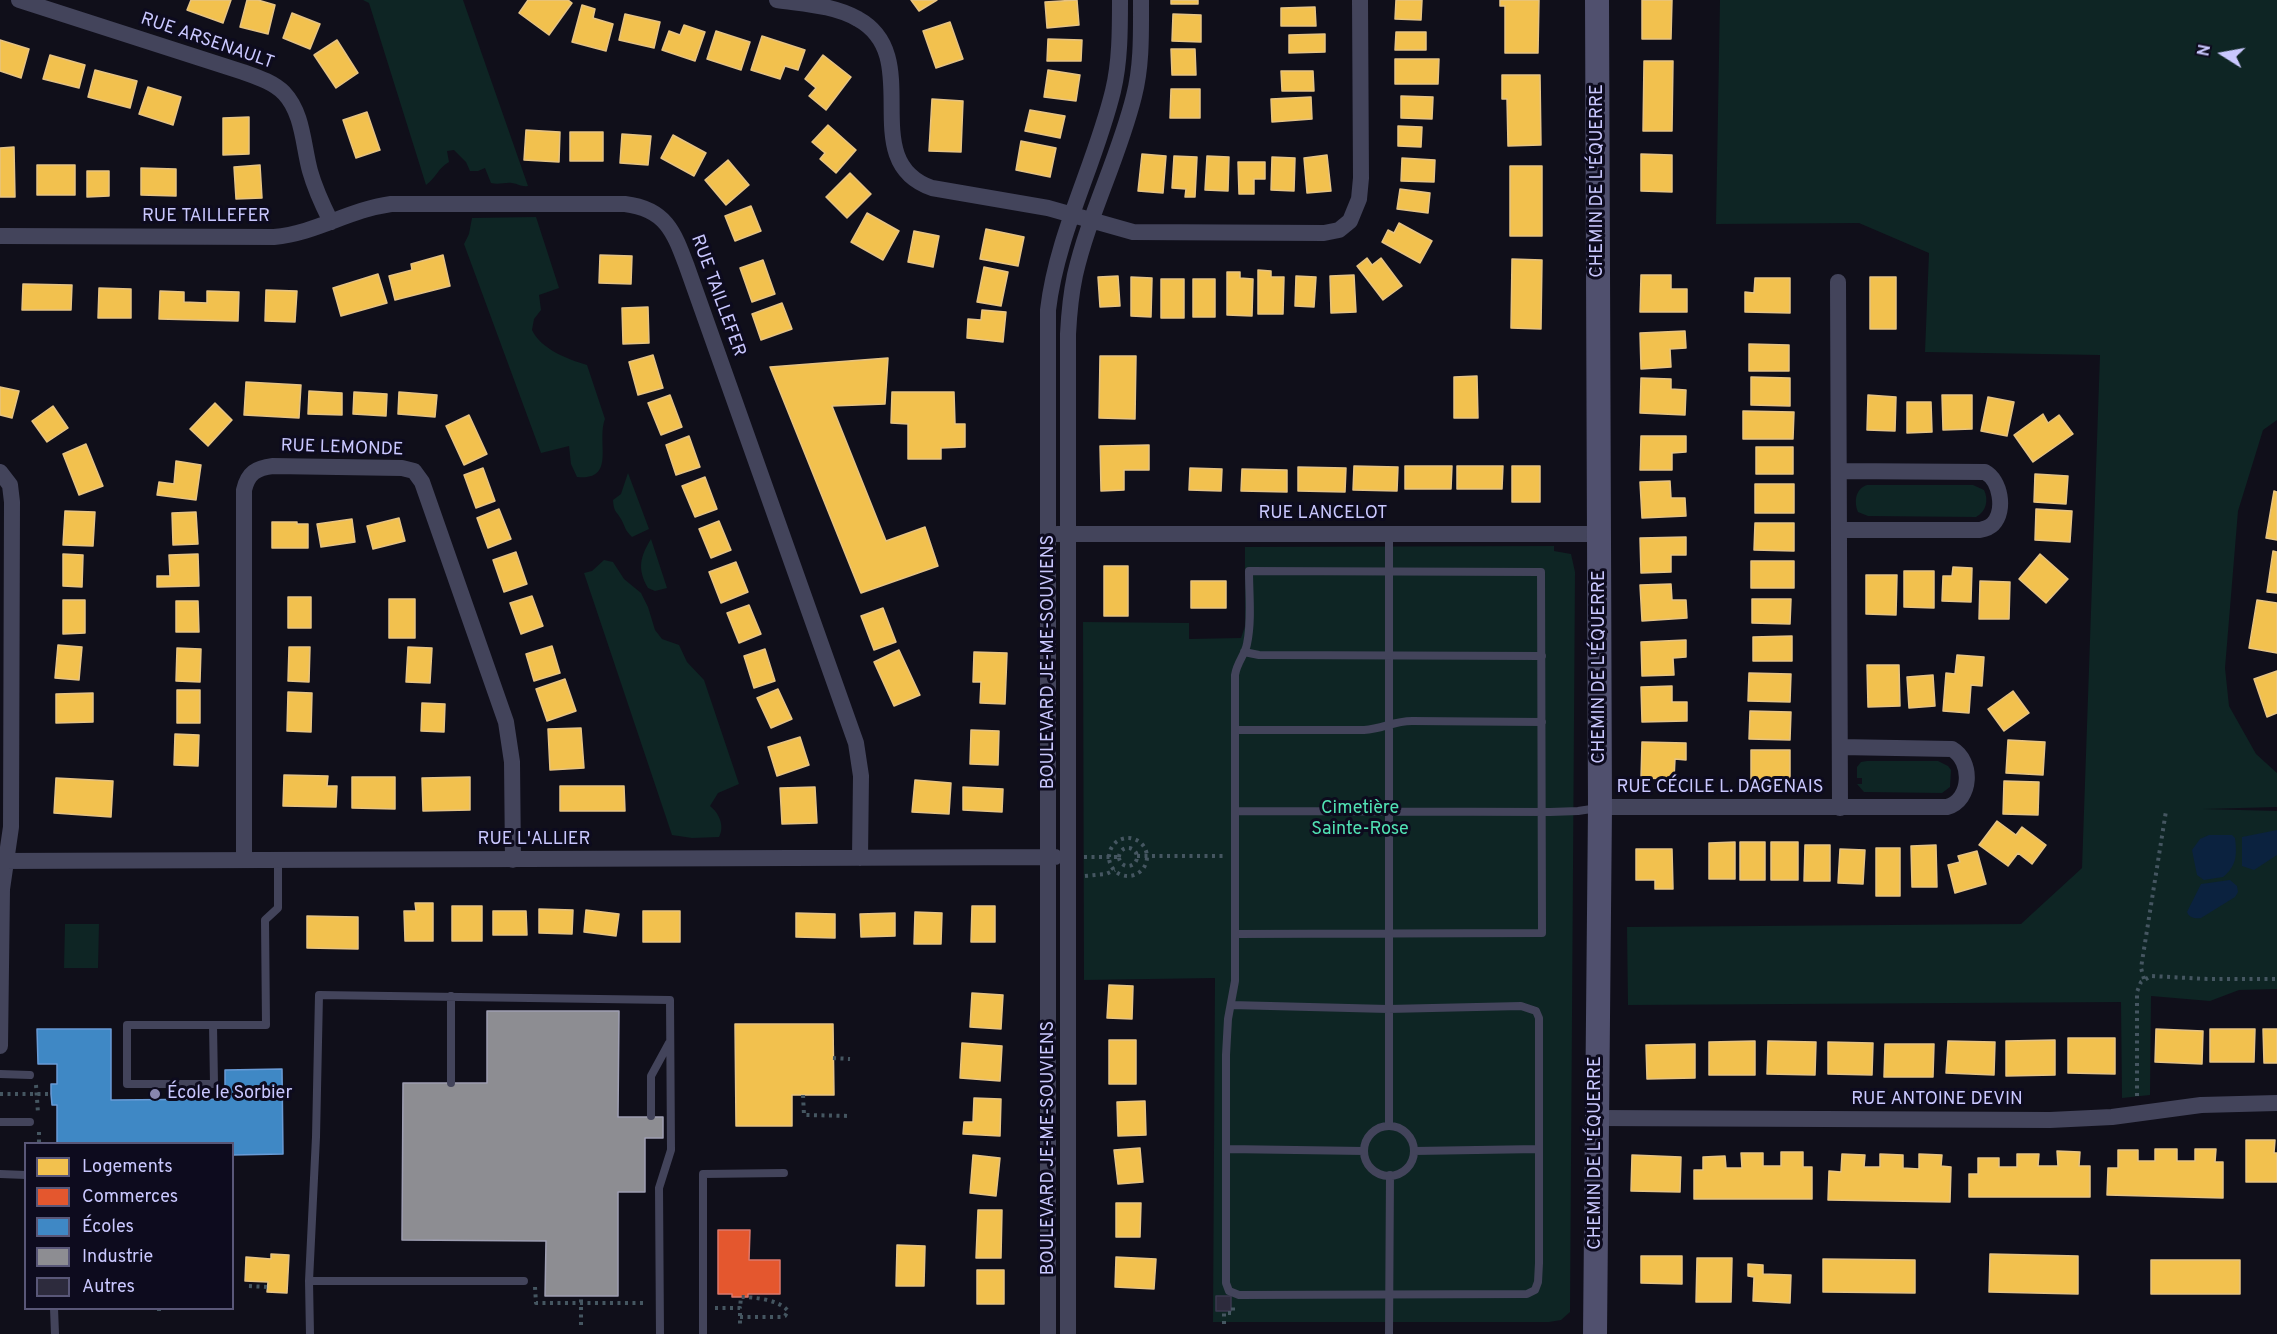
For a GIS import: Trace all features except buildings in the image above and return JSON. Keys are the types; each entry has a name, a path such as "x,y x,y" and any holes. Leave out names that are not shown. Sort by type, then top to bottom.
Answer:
{"street":[{"name":"RUE ARSENAULT","path":"19,0 243,72 280,90 293,105 314,183 331,222"},
{"path":"777,0 848,13 864,22 877,34 885,49 890,68 893,135 897,159 905,172 917,182 932,188 1034,205 1122,230 1324,233 1333,232 1345,226 1354,214 1360,191 1360,0"},
{"name":"BOULEVARD JE-ME-SOUVIENS","path":"1048,1334 1048,310 1054,270 1113,89 1119,46 1120,0"},
{"name":"BOULEVARD JE-ME-SOUVIENS","path":"1068,1334 1075,857 1068,534 1069,320 1075,274 1137,85 1141,40 1141,0"},
{"name":"CHEMIN DE L'ÉQUERRE","path":"1595,1334 1600,807 1597,0"},
{"name":"RUE TAILLEFER","path":"0,236 264,238 307,232 354,212 391,204 614,204 633,205 656,213 666,222 679,244 856,743 861,776 860,858"},
{"name":"RUE CÉCILE L. DAGENAIS","path":"1838,282 1840,808"},
{"name":"RUE LEMONDE","path":"243,859 244,490 251,473 273,466 402,468 414,471 422,482 506,722 512,762 513,860"},
{"path":"1839,471 1985,472 1995,480 1999,501 1995,522 1980,530 1839,531"},
{"path":"0,472 10,485 12,502 11,827 3,860 0,1046"},
{"name":"RUE LANCELOT","path":"1047,535 1599,534"},
{"name":"RUE CÉCILE L. DAGENAIS","path":"1600,807 1947,807 1959,802 1962,798 1966,778 1962,758 1952,749 1840,747"},
{"name":"RUE L'ALLIER","path":"3,860 1075,857"},
{"name":"RUE ANTOINE DEVIN","path":"1596,1118 2037,1120 2112,1117 2189,1106 2277,1103"}],"lane":[{"path":"1389,534 1389,1126"},
{"path":"1231,1005 1388,1008 1521,1006 1536,1011 1539,1018 1539,1275 1537,1287 1533,1293 1389,1296 1247,1295 1229,1291 1226,1283 1226,1047 1231,1005 1235,981 1236,666 1244,652 1248,637 1249,572 1541,572 1542,933 1236,934"},
{"path":"1244,652 1259,655 1542,656"},
{"path":"1235,730 1364,730 1377,729 1395,721 1542,722"},
{"path":"1235,811 1578,811 1600,807"},
{"path":"213,1025 214,1084 127,1083 127,1025 213,1025 266,1025 265,920 278,908 278,859"},
{"path":"310,1334 309,1281 316,1137 319,995 670,1000 670,1150 659,1188 660,1334"},
{"path":"451,996 451,1083"},
{"path":"651,1116 651,1076 670,1041"},
{"path":"0,1074 30,1074"},
{"path":"0,1122 30,1122"},
{"path":"1389,1126 1402,1129 1408,1135 1414,1150 1412,1161 1406,1168 1390,1175 1373,1170 1364,1151 1366,1140 1372,1133 1389,1126"},
{"path":"1227,1149 1364,1151"},
{"path":"1414,1150 1539,1149"},
{"path":"703,1334 703,1174 784,1173"},
{"path":"0,1174 24,1175"},
{"path":"1389,1334 1390,1175"},
{"path":"309,1281 524,1281"},
{"path":"54,1310 54,1334"}],"path":[{"path":"2137,1098 2137,992 2144,978 2141,968 2166,811"},
{"path":"1127,848 1128,838"},
{"path":"1128,838 1142,843 1147,856 1142,870 1129,876 1115,870 1109,857 1115,843 1128,838"},
{"path":"1128,866 1122,863 1119,857 1121,851 1127,848 1134,850 1137,856"},
{"path":"1137,856 1236,856"},
{"path":"1128,866 1133,864 1137,856"},
{"path":"1075,857 1119,857"},
{"path":"1128,866 1129,876"},
{"path":"1082,876 1106,874 1115,870"},
{"path":"2144,978 2157,975 2198,978 2277,978"},
{"path":"833,1059 850,1059"},
{"path":"0,1094 51,1094"},
{"path":"803,1095 804,1115 850,1116"},
{"path":"249,1286 267,1287"},
{"path":"535,1287 536,1303 640,1303"},
{"path":"581,1296 581,1325"},
{"path":"740,1317 782,1317 788,1311 783,1306 751,1297 741,1297 740,1308 740,1317 740,1325"},
{"path":"1224,1324 1224,1313 1233,1313 1234,1300"},
{"path":"712,1308 740,1308"}],"green space":[{"path":"363,0 463,0 528,186 491,183 485,168 470,171 466,162 454,150 447,151 449,162 426,185 369,3"},
{"path":"1720,0 2277,0 2277,420 2263,430 2238,511 2225,668 2229,706 2256,754 2277,773 2277,807 2203,809 2277,811 2277,989 2239,990 2210,1001 2151,996 2150,1095 2122,1098 2121,1002 1628,1005 1627,927 2021,924 2082,868 2100,355 1925,352 1929,253 1859,223 1716,224"},
{"path":"536,217 559,288 539,295 541,310 534,319 532,330 548,348 587,365 605,419 601,466 597,473 589,477 577,477 571,464 569,446 541,453 464,244 469,234 472,218"},
{"path":"628,473 649,529 632,537 615,509 613,500 621,494"},
{"path":"1867,485 1973,485 1984,490 1986,502 1982,512 1976,517 1868,516 1858,512 1856,504 1856,496"},
{"path":"651,539 667,588 655,591 648,588 641,569 642,557"},
{"name":"Cimetière Sainte-Rose","path":"1554,546 1554,551 1571,554 1575,572 1570,1312 1561,1320 1549,1322 1213,1322 1215,978 1084,980 1083,622 1189,623 1189,639 1241,638 1245,626 1245,547"},
{"path":"604,560 613,562 624,579 641,593 655,630 662,639 679,645 687,662 704,680 739,784 718,793 710,806 720,820 719,837 692,838 672,835 584,573 592,571"},
{"path":"1938,761 1951,770 1950,787 1942,793 1864,792 1857,784 1862,784 1862,778 1857,778 1857,767 1861,762"},
{"path":"65,924 99,924 98,968 64,968"}],"water":[{"path":"2277,830 2277,855 2254,870 2242,866 2242,837"},
{"path":"2209,835 2232,835 2235,838 2236,854 2228,873 2223,877 2204,880 2197,875 2192,850 2200,839"},
{"path":"2230,880 2237,886 2238,892 2235,897 2201,918 2189,916 2187,912 2201,884"}],"place":[{"name":"École le Sorbier","path":"155,1094"}]}
